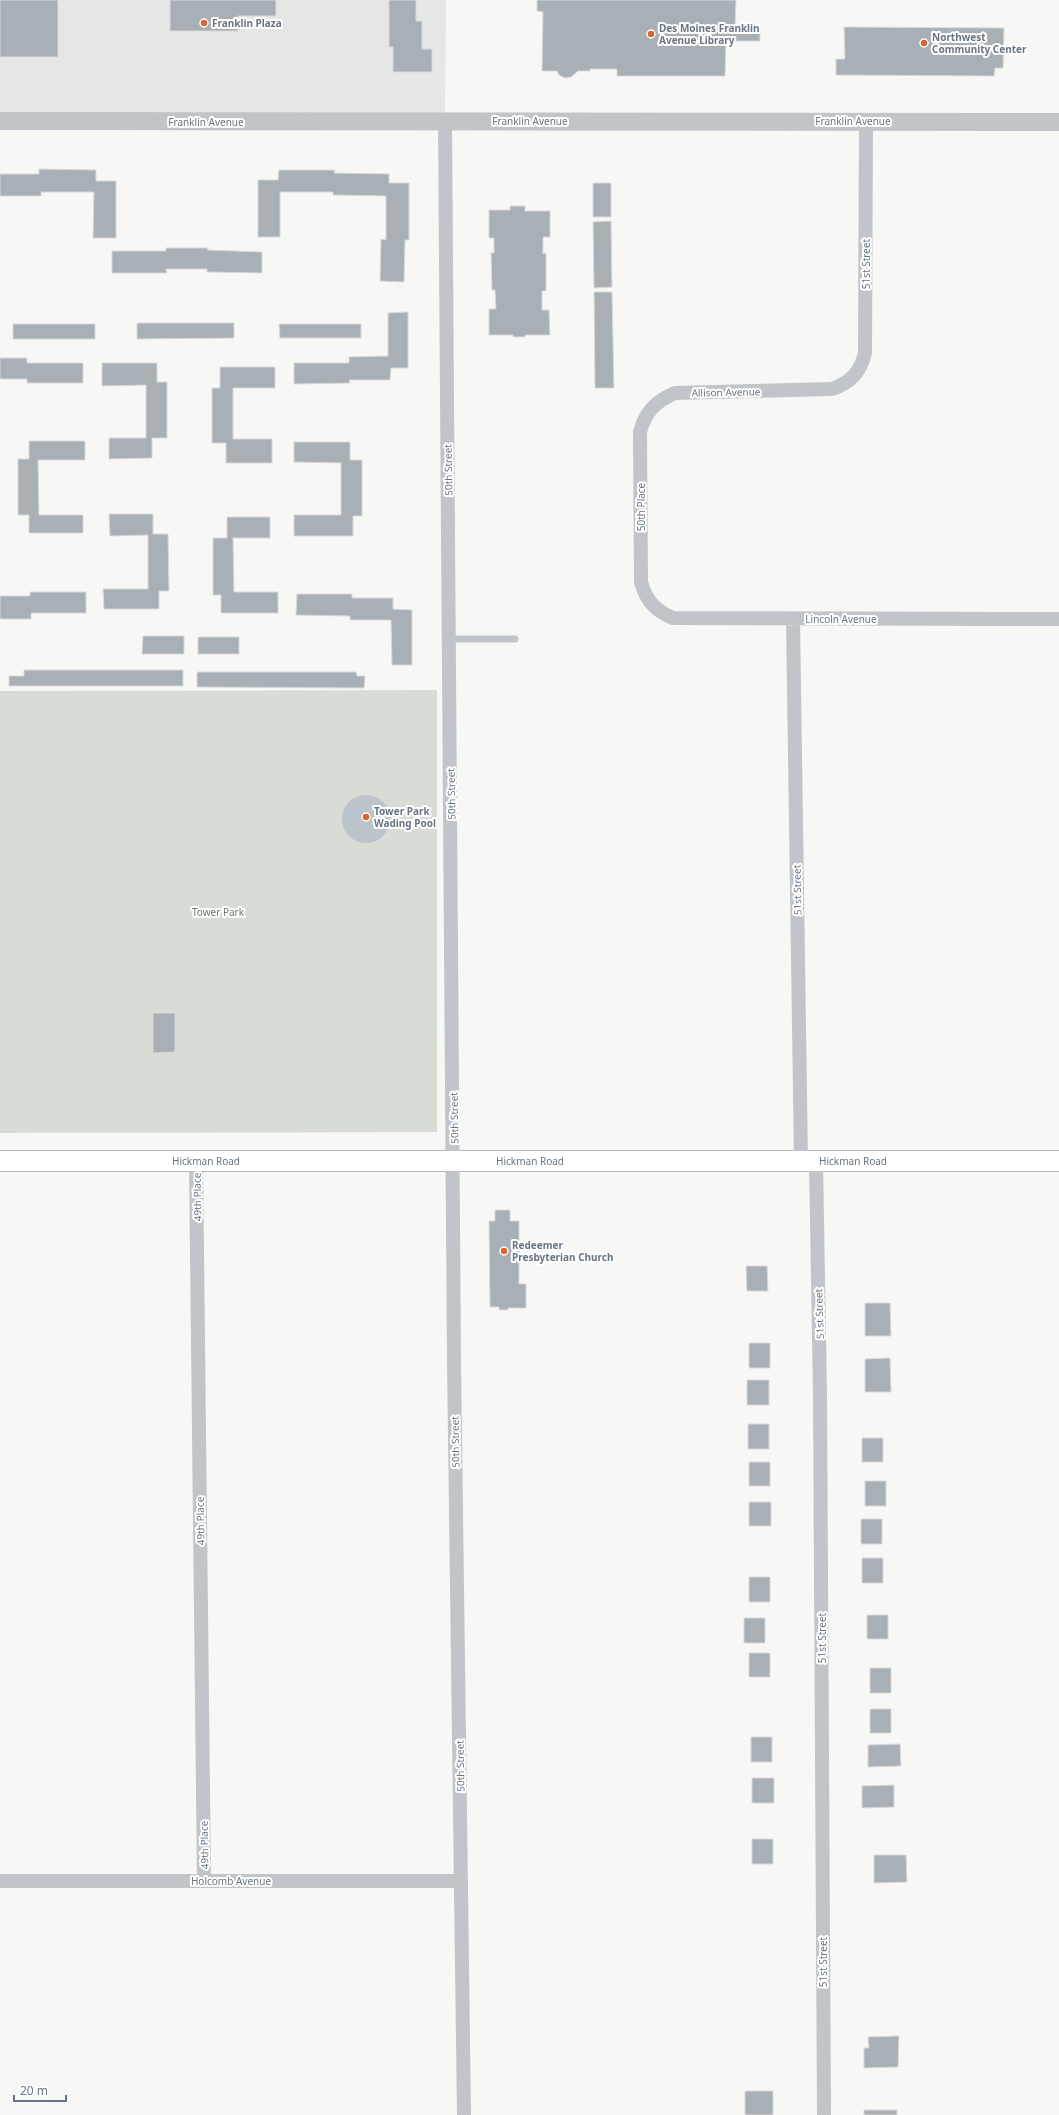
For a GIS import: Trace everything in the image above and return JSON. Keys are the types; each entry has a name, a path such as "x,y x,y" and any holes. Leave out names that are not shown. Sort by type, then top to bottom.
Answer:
{"main road":[{"name":"Hickman Road","path":"0,1162 1059,1161"}],"street":[{"name":"50th Street","path":"445,121 454,1161 454,1361 464,2115"},
{"name":"51st Street","path":"832,389 845,385 855,377 862,366 865,353 866,121"},
{"name":"Franklin Avenue","path":"0,122 1059,122"},
{"name":"Allison Avenue","path":"640,432 643,421 650,409 661,399 674,393 832,389"},
{"name":"50th Place","path":"640,432 641,582"},
{"name":"Lincoln Avenue","path":"641,582 644,592 651,604 661,613 673,618 1059,619"},
{"name":"51st Street","path":"793,619 808,1161 820,1404 824,2115"},
{"name":"49th Place","path":"196,1162 204,1881"},
{"name":"Holcomb Avenue","path":"0,1881 461,1881"}],"lane":[{"path":"449,639 515,639"}],"shaded area":[{"path":"0,0 446,0 445,121 0,121"},
{"name":"Tower Park Wading Pool","path":"366,795 375,797 383,802 388,810 390,819 388,828 383,836 375,841 366,843 357,841 349,836 344,828 342,819 344,810 349,802 357,797"}],"green space":[{"name":"Tower Park","path":"437,690 437,1132 0,1133 0,691"}],"building":[{"path":"0,0 58,0 58,57 0,57"},
{"name":"Franklin Plaza","path":"170,0 276,0 276,16 238,16 238,31 170,31"},
{"path":"389,0 416,0 416,21 422,21 422,49 432,49 432,72 393,72 393,47 389,47"},
{"name":"Des Moines Franklin Avenue Library","path":"537,0 736,0 735,27 760,27 760,41 726,41 725,76 617,76 617,69 590,69 590,71 578,71 571,77 565,78 559,75 557,71 542,71 543,12 537,11"},
{"name":"Northwest Community Center","path":"844,27 1004,28 1003,68 995,68 994,76 836,75 836,59 845,59"},
{"path":"39,169 96,170 96,181 116,181 116,238 93,238 94,192 41,192 41,196 0,196 0,174 39,174"},
{"path":"279,170 335,170 334,173 389,174 389,183 409,183 409,240 405,240 404,282 380,281 381,239 386,240 386,196 333,195 333,192 280,192 280,237 258,237 258,180 278,180"},
{"path":"593,183 611,183 611,217 593,217"},
{"path":"510,206 525,206 525,211 550,211 550,237 543,237 543,254 546,253 546,291 542,291 542,310 549,310 550,335 525,335 525,337 513,337 513,335 489,335 489,309 496,309 495,290 492,290 491,253 494,253 494,238 489,238 489,210 510,210"},
{"path":"611,221 612,287 594,288 593,222"},
{"path":"166,248 208,248 207,250 262,252 262,273 207,272 207,269 166,269 167,273 112,273 112,251 166,251"},
{"path":"594,292 612,292 614,388 595,388"},
{"path":"408,312 408,368 391,368 390,380 349,380 350,383 294,384 294,363 349,363 349,357 388,356 388,313"},
{"path":"137,323 234,323 234,338 137,339"},
{"path":"13,324 95,324 95,339 13,339"},
{"path":"279,324 361,324 361,338 280,338"},
{"path":"0,358 27,358 27,363 83,363 83,383 27,383 27,379 0,379"},
{"path":"102,363 157,363 157,382 167,382 167,438 152,438 152,458 109,459 109,438 146,438 146,385 102,386"},
{"path":"220,367 275,367 275,388 233,388 233,439 272,439 272,463 226,463 226,443 212,443 212,388 220,388"},
{"path":"29,441 85,441 85,460 38,460 39,515 83,515 83,533 29,533 29,515 18,515 18,459 29,459"},
{"path":"294,442 350,442 350,460 362,460 362,516 353,516 353,536 294,536 294,515 341,515 341,463 294,462"},
{"path":"109,514 153,514 153,534 168,534 169,591 159,591 159,609 104,609 103,589 148,589 148,535 110,536"},
{"path":"227,517 270,517 270,538 233,538 234,592 278,592 278,613 221,613 221,595 213,595 213,538 227,538"},
{"path":"30,592 86,592 86,613 31,613 31,619 0,619 0,596 30,596"},
{"path":"297,594 352,594 352,598 393,598 393,609 412,610 412,665 392,665 391,620 350,620 350,616 296,615"},
{"path":"143,636 184,636 184,654 142,654"},
{"path":"198,637 239,637 239,654 198,654"},
{"path":"24,670 183,670 183,686 9,686 9,676 24,676"},
{"path":"197,672 356,672 357,676 365,676 364,688 197,687"},
{"path":"153,1013 175,1013 175,1052 153,1053"},
{"name":"Redeemer Presbyterian Church","path":"495,1210 510,1210 510,1221 519,1221 519,1284 526,1284 526,1308 508,1308 508,1310 499,1310 499,1307 490,1307 489,1221 495,1221"},
{"path":"746,1266 767,1266 768,1291 747,1291"},
{"path":"865,1303 890,1303 891,1336 865,1336"},
{"path":"749,1343 770,1343 770,1368 749,1368"},
{"path":"890,1358 891,1392 865,1392 865,1359"},
{"path":"747,1380 769,1380 769,1405 747,1405"},
{"path":"748,1424 769,1424 769,1449 748,1449"},
{"path":"862,1438 883,1438 883,1462 862,1462"},
{"path":"749,1462 770,1462 770,1486 749,1486"},
{"path":"865,1481 886,1481 886,1506 865,1506"},
{"path":"749,1502 771,1502 771,1526 749,1526"},
{"path":"861,1519 882,1519 882,1544 861,1544"},
{"path":"862,1558 883,1558 883,1583 862,1583"},
{"path":"749,1577 770,1577 770,1602 749,1602"},
{"path":"867,1615 888,1615 888,1639 867,1639"},
{"path":"744,1618 765,1618 765,1643 744,1643"},
{"path":"749,1653 770,1653 770,1677 749,1677"},
{"path":"870,1668 891,1668 891,1693 870,1693"},
{"path":"870,1709 891,1709 891,1733 870,1733"},
{"path":"751,1737 772,1737 772,1762 751,1762"},
{"path":"900,1744 901,1766 868,1767 868,1745"},
{"path":"752,1778 774,1778 774,1803 752,1803"},
{"path":"894,1785 894,1807 862,1808 862,1786"},
{"path":"752,1839 773,1839 773,1864 752,1864"},
{"path":"874,1855 906,1855 907,1882 874,1883"},
{"path":"899,2036 898,2067 864,2068 864,2048 869,2048 868,2037"},
{"path":"745,2091 773,2091 773,2115 745,2115"},
{"path":"864,2110 897,2110 897,2115 864,2115"}],"place":[{"name":"Franklin Plaza","path":"204,23"},
{"name":"Des Moines Franklin Avenue Library","path":"651,34"},
{"name":"Northwest Community Center","path":"924,43"},
{"name":"Tower Park Wading Pool","path":"366,817"},
{"name":"Redeemer Presbyterian Church","path":"504,1251"}]}
